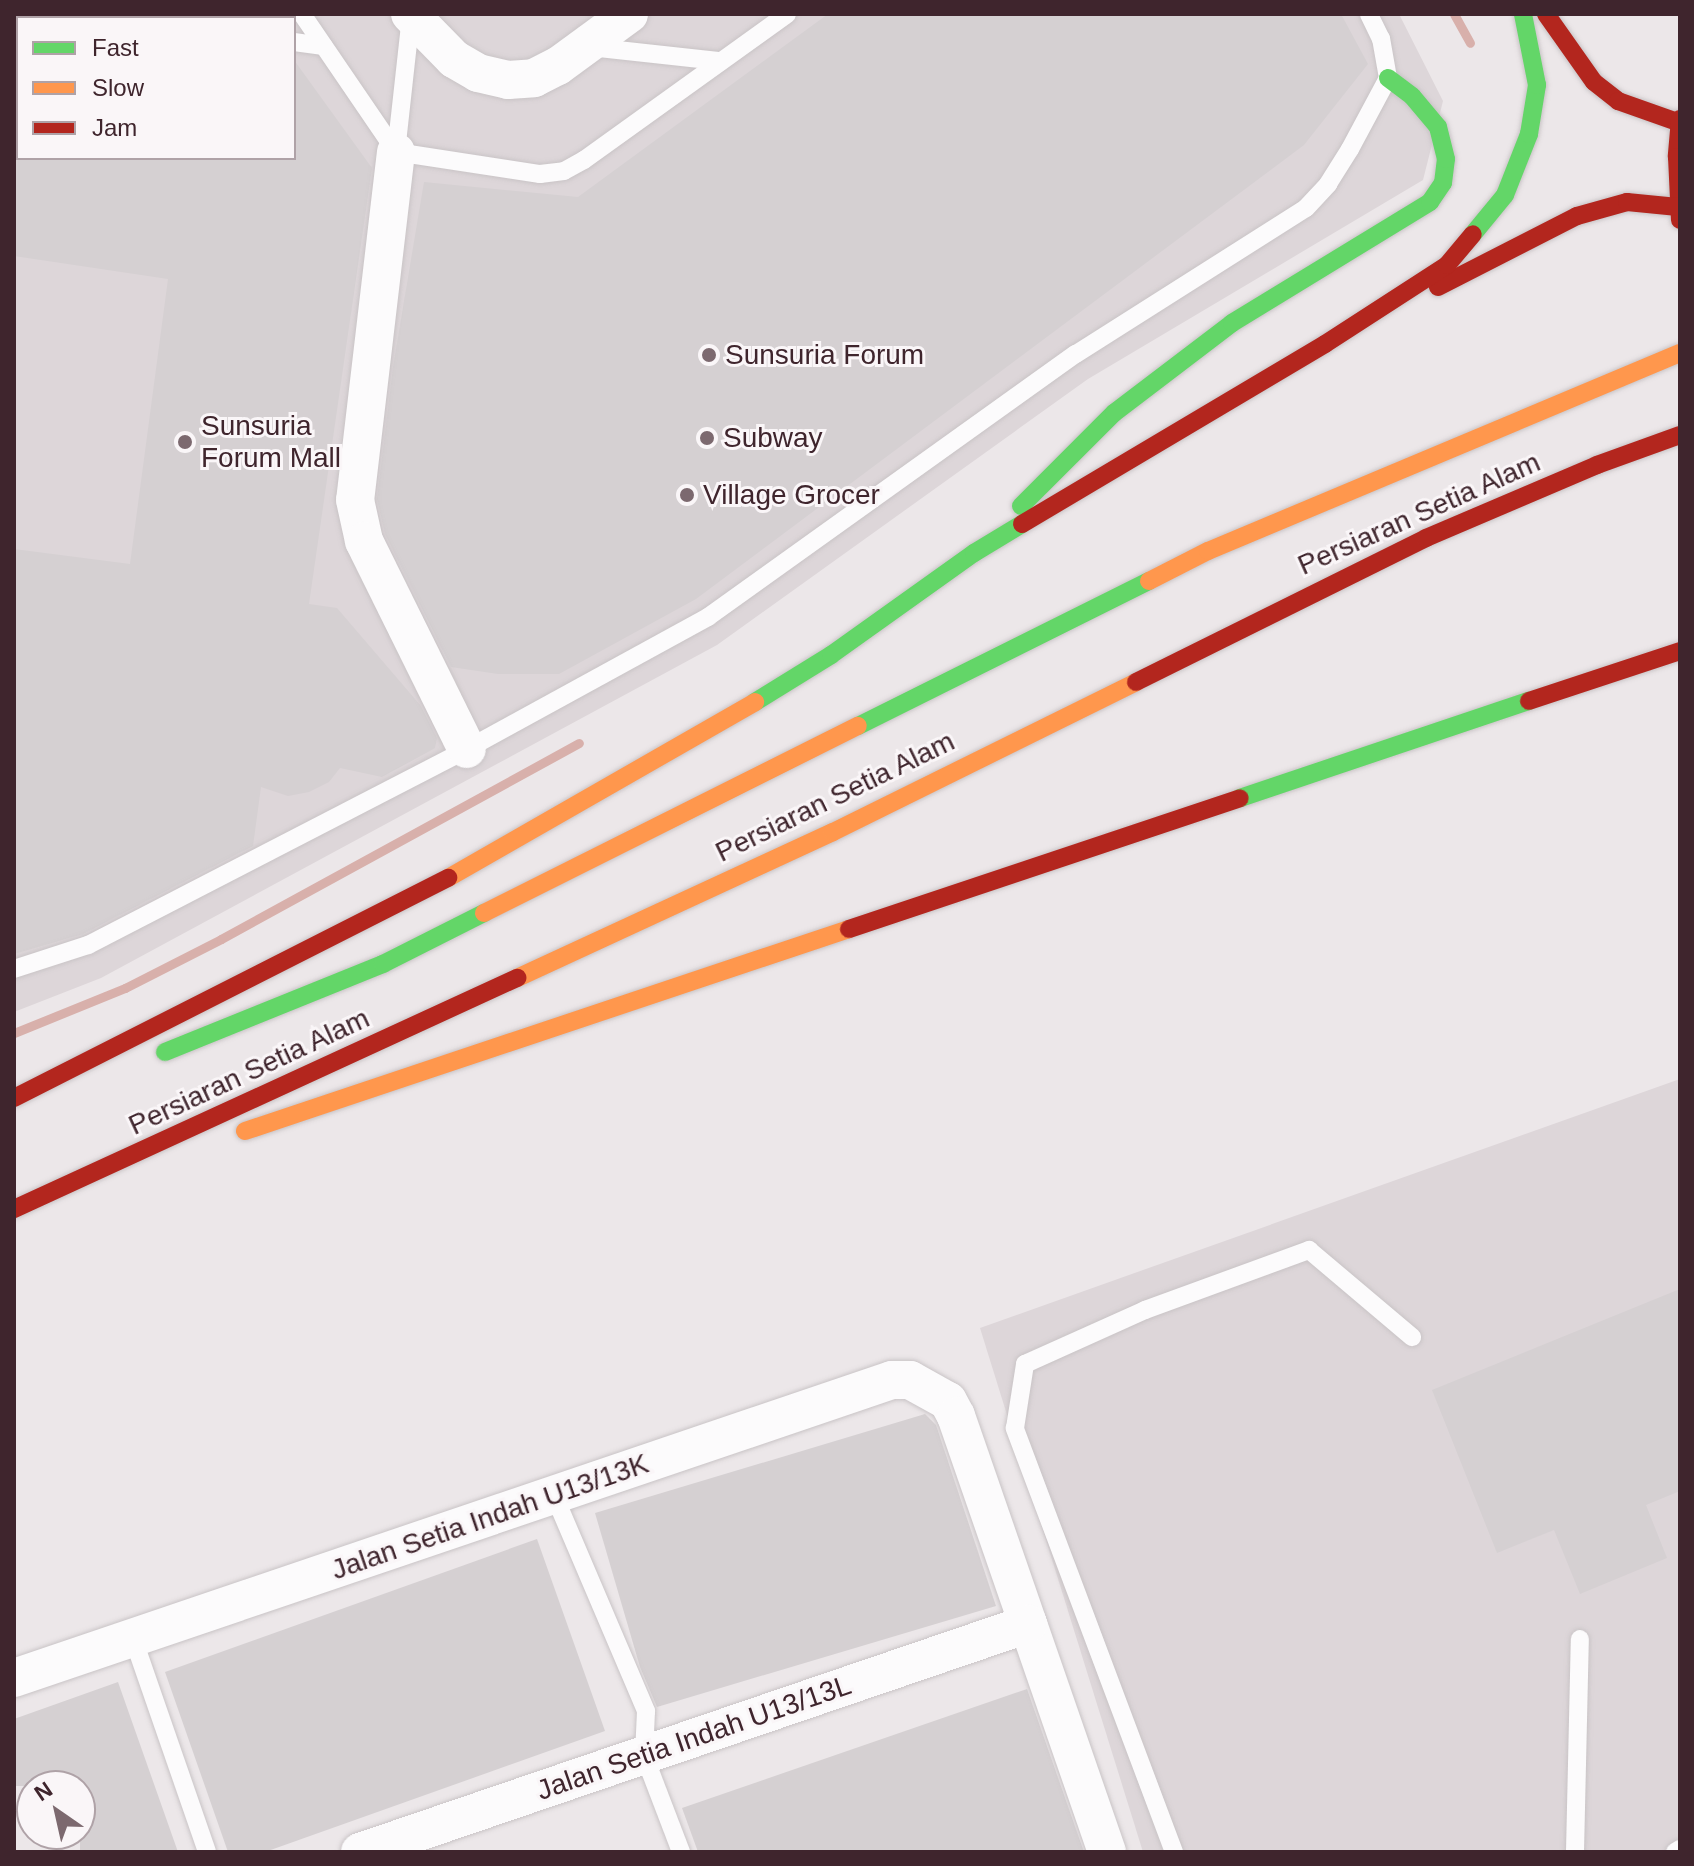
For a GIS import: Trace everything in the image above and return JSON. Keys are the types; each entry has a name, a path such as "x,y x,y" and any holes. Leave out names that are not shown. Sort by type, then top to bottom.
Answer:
{"main road":[{"path":"14,1098 488,858 831,655 974,553 1325,344 1447,265 1505,195 1529,134 1537,85 1523,14"},
{"path":"1325,344 1577,216 1627,202 1679,214 1680,121 1618,101 1594,82 1546,14"},
{"path":"974,553 1114,413 1232,323 1386,232 1430,202 1443,183 1446,159 1438,127 1412,96 1388,78"},
{"name":"Persiaran Setia Alam","path":"147,1060 383,964 1208,551 1680,353"},
{"name":"Persiaran Setia Alam","path":"14,1209 40,1200 833,832 1426,538 1597,465 1680,435"},
{"path":"221,1139 1680,651"},
{"path":"14,1113 73,1089"},
{"path":"40,1200 190,1149"}],"street":[{"path":"411,15 454,59 478,73 508,80 534,78 629,14"},
{"path":"396,152 355,500 364,541 467,749"},
{"name":"Jalan Setia Indah U13/13K","path":"14,1678 892,1380 910,1380 948,1401 956,1416 1028,1624"},
{"path":"1028,1624 1107,1852"},
{"name":"Jalan Setia Indah U13/13L","path":"360,1852 1028,1624"}],"lane":[{"path":"302,14 396,152 529,173 564,171 584,160 787,14"},
{"path":"14,969 88,945 467,749 708,617 1076,354 1306,208 1328,184 1388,78 1381,39 1369,14"},
{"path":"396,152 411,15"},
{"path":"296,42 324,46"},
{"path":"585,46 718,61"},
{"path":"1174,1852 1015,1428 1025,1364 1145,1310 1309,1250 1412,1337"},
{"path":"554,1495 646,1711 644,1755 681,1852"},
{"path":"133,1638 207,1852"},
{"path":"1575,1852 1580,1639"}],"shaded area":[{"path":"14,14 1399,14 1443,101 1423,180 1088,379 717,645 101,978 14,1012"},
{"path":"1680,1079 1680,1852 1143,1852 980,1328"}],"building":[{"name":"Sunsuria Forum","path":"828,14 1341,14 1368,64 1304,145 696,599 559,674 498,674 451,667 385,534 377,499 393,367 424,182 578,197"},
{"path":"296,63 372,168 309,604 337,608 421,706 437,738 435,748 382,777 340,768 329,782 309,792 288,796 261,787 253,846 83,934 14,954 14,549 130,564 168,279 14,256 14,158 296,160"},
{"path":"1680,1289 1680,1491 1646,1505 1667,1558 1580,1594 1554,1530 1497,1553 1432,1390"},
{"path":"925,1414 936,1425 996,1606 657,1707 640,1667 595,1513"},
{"path":"537,1539 605,1731 265,1852 228,1852 165,1672"},
{"path":"118,1682 178,1852 80,1852 96,1850 96,1770 16,1770 14,1786 14,1719"},
{"path":"1027,1689 1084,1852 698,1852 682,1808"}],"waterway":[{"path":"1454,14 1470,43"},
{"path":"14,1033 125,988 221,939 579,743"}],"traffic: fast":[{"path":"1473,234 1505,195 1529,134 1537,85 1523,14"},
{"path":"1021,506 1114,413 1232,323 1430,202 1443,183 1446,159 1438,127 1412,96 1388,78"},
{"path":"755,702 831,655 974,553 1022,524"},
{"path":"858,726 1149,581"},
{"path":"1240,798 1529,701"},
{"path":"165,1052 383,964 484,913"}],"traffic: slow":[{"path":"1149,581 1208,551 1680,353"},
{"path":"517,978 833,832 1136,682"},
{"path":"448,878 755,702"},
{"path":"484,913 858,726"},
{"path":"245,1131 849,929"}],"traffic: jam":[{"path":"1546,14 1594,82 1618,101 1680,123"},
{"path":"1680,119 1677,157 1680,220"},
{"path":"1438,287 1577,216 1627,202 1678,207"},
{"path":"1022,524 1325,344 1447,265 1473,234"},
{"path":"1136,682 1426,538 1597,465 1680,435"},
{"path":"1529,701 1680,651"},
{"path":"849,929 1240,798"},
{"path":"14,1098 448,878"},
{"path":"14,1209 517,978"}],"place":[{"name":"Sunsuria Forum","path":"709,355"},
{"name":"Subway","path":"707,438"},
{"name":"Sunsuria Forum Mall","path":"185,442"},
{"name":"Village Grocer","path":"687,495"}]}
